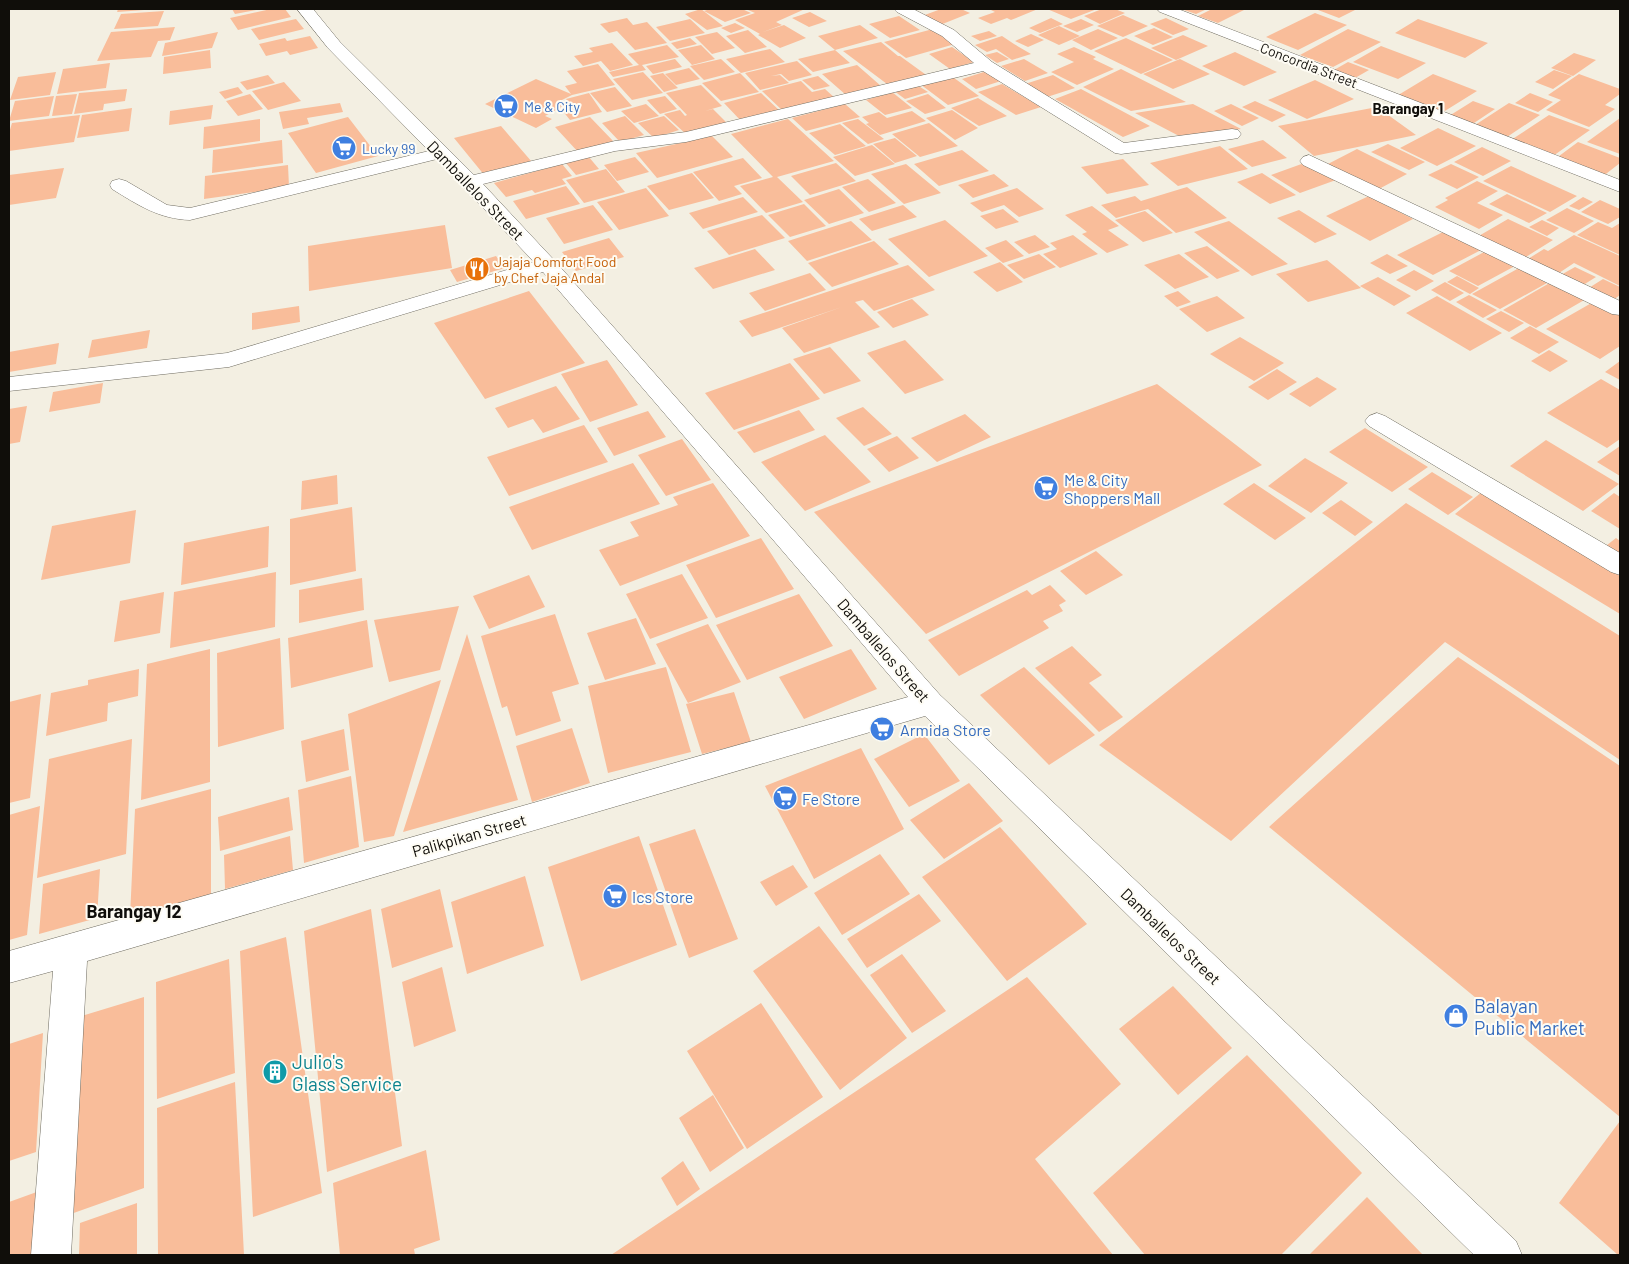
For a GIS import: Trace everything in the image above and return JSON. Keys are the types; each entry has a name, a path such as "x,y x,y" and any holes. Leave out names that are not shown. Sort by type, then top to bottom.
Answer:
{"street":[{"name":"Damballelos Street","path":"304,9 334,45 470,182 547,264 930,703 1502,1255"},
{"path":"902,9 948,33 986,65 1121,149 1232,134"},
{"name":"Concordia Street","path":"1165,9 1620,186"},
{"path":"470,182 615,146 686,137 986,65"},
{"path":"119,185 159,210 173,215 190,214 441,153"},
{"path":"1309,161 1620,309"},
{"path":"9,384 228,360 547,264"},
{"path":"1377,421 1620,565"},
{"name":"Palikpikan Street","path":"9,966 930,703"},
{"path":"52,1255 72,949"}],"building":[{"path":"118,9 144,9 144,10 117,12"},
{"path":"232,9 256,9 256,10 235,14"},
{"path":"271,9 285,9 291,17 238,30 230,18"},
{"path":"701,9 723,26 707,30 685,14"},
{"path":"710,9 742,9 751,13 725,22 704,11"},
{"path":"805,9 776,22 782,25 763,32 784,25 806,38 780,48 735,20 755,13 748,10"},
{"path":"941,9 961,9 970,13 940,25 922,16"},
{"path":"1038,9 1011,20 1007,18 991,24 978,18 995,12 991,10"},
{"path":"1047,9 1097,9 1071,19"},
{"path":"1102,9 1115,9 1125,13 1100,24 1084,16"},
{"path":"1181,9 1207,9 1196,14"},
{"path":"1212,9 1246,9 1218,23 1198,16"},
{"path":"1357,9 1339,18 1318,10"},
{"path":"164,11 158,26 114,29 121,14"},
{"path":"810,12 827,21 809,27 792,18"},
{"path":"1315,13 1347,25 1298,50 1266,37"},
{"path":"1123,15 1148,26 1123,37 1097,26"},
{"path":"899,16 920,30 890,38 869,24"},
{"path":"627,18 633,25 647,22 667,43 635,50 617,31 609,33 600,24"},
{"path":"1051,18 1063,24 1040,33 1029,28"},
{"path":"1166,18 1189,29 1173,35 1150,24"},
{"path":"296,19 304,29 259,40 251,29"},
{"path":"690,19 705,33 670,41 656,27"},
{"path":"1081,19 1094,25 1077,32 1063,26"},
{"path":"1418,19 1488,43 1465,58 1395,33"},
{"path":"735,23 745,28 731,33 721,28"},
{"path":"860,25 878,38 835,50 818,36"},
{"path":"1059,26 1080,36 1059,45 1038,35"},
{"path":"175,27 170,40 158,41 151,57 97,61 111,32"},
{"path":"1154,28 1173,37 1153,45 1134,36"},
{"path":"933,29 955,44 906,58 884,42"},
{"path":"1098,29 1118,38 1091,50 1072,40"},
{"path":"1348,29 1381,42 1333,67 1300,55"},
{"path":"748,30 767,47 745,53 726,36"},
{"path":"989,31 997,36 980,41 971,36"},
{"path":"218,32 212,48 162,56 165,43"},
{"path":"717,32 735,48 712,54 695,37"},
{"path":"1031,34 1044,40 1028,47 1015,41"},
{"path":"1183,35 1208,46 1176,60 1151,48"},
{"path":"310,36 318,48 290,55 287,51 266,56 259,44 285,38 287,41"},
{"path":"1002,36 1031,54 1012,60 996,49 987,52 975,45"},
{"path":"690,38 697,44 677,49 671,43"},
{"path":"1126,38 1173,60 1141,74 1094,51"},
{"path":"881,42 929,77 891,87 843,51"},
{"path":"612,43 633,65 610,71 601,61 583,66 574,56 593,52 589,48"},
{"path":"667,45 679,57 642,65 646,70 613,77 609,72 639,65 628,54"},
{"path":"701,45 715,59 692,65 678,50"},
{"path":"1381,46 1426,63 1398,79 1353,62"},
{"path":"952,47 974,62 950,69 929,54"},
{"path":"1074,47 1096,57 1093,59 1114,69 1077,85 1051,72 1074,62 1057,54"},
{"path":"770,49 785,62 741,73 726,59"},
{"path":"210,50 211,68 163,74 164,57"},
{"path":"835,50 850,63 813,72 798,59"},
{"path":"997,52 1009,59 997,63 985,55"},
{"path":"1235,52 1277,72 1244,86 1202,66"},
{"path":"1574,53 1596,60 1573,76 1551,68"},
{"path":"675,59 682,67 653,74 646,66"},
{"path":"721,59 735,72 704,80 690,66"},
{"path":"1024,59 1048,73 1025,81 1001,66"},
{"path":"1180,59 1210,74 1173,89 1143,74"},
{"path":"797,61 812,75 789,81 781,74 771,76 780,75 789,83 760,90 745,73"},
{"path":"1348,62 1369,70 1355,78 1334,70"},
{"path":"110,63 106,88 57,94 63,69"},
{"path":"598,64 615,85 572,95 560,101 567,104 545,116 552,119 536,128 485,104 536,79 571,94 565,86 577,83 567,71"},
{"path":"857,65 881,86 846,95 822,74"},
{"path":"689,68 700,79 676,85 665,74"},
{"path":"1121,69 1186,102 1131,111 1083,87"},
{"path":"1554,70 1572,76 1553,89 1535,82"},
{"path":"987,71 1001,81 976,89 962,79"},
{"path":"56,72 50,95 10,100 18,77"},
{"path":"643,72 663,93 632,100 613,79"},
{"path":"663,73 678,88 664,92 650,76"},
{"path":"740,73 759,92 721,101 702,83"},
{"path":"1433,74 1477,91 1440,114 1395,97"},
{"path":"1579,74 1620,89 1620,94 1605,105 1615,109 1589,127 1546,110 1561,100 1548,95"},
{"path":"268,75 275,83 247,90 240,82"},
{"path":"950,75 979,96 948,105 920,84"},
{"path":"1053,75 1075,88 1047,97 1025,84"},
{"path":"818,76 830,86 814,90 802,80"},
{"path":"1315,80 1354,99 1307,119 1268,100"},
{"path":"801,81 812,92 825,89 836,99 784,112 762,91"},
{"path":"284,82 301,101 268,110 252,91"},
{"path":"1002,84 1041,107 1016,115 978,92"},
{"path":"701,85 722,106 705,111 713,109 728,124 687,135 664,114 680,110 685,116 687,115 666,93"},
{"path":"917,85 928,92 905,99 894,91"},
{"path":"238,87 243,93 225,99 219,92"},
{"path":"615,87 632,106 607,112 590,93"},
{"path":"127,89 125,101 104,104 103,110 74,114 79,93"},
{"path":"1081,89 1150,126 1123,137 1055,99"},
{"path":"892,92 912,108 885,115 866,100"},
{"path":"589,93 602,112 570,120 562,110 573,108 566,99"},
{"path":"761,93 781,112 742,122 724,103"},
{"path":"1530,93 1553,102 1538,112 1515,103"},
{"path":"77,94 72,114 52,116 56,96"},
{"path":"250,94 263,109 238,116 226,101"},
{"path":"928,94 946,108 925,114 906,101"},
{"path":"54,96 49,116 9,121 15,101"},
{"path":"665,96 677,109 660,114 647,100"},
{"path":"978,98 1007,116 979,126 951,108"},
{"path":"1255,101 1286,115 1272,122 1242,107"},
{"path":"1473,101 1495,109 1471,125 1449,116"},
{"path":"340,103 343,112 307,118 309,124 283,129 279,112"},
{"path":"1509,103 1540,115 1504,139 1472,127"},
{"path":"646,104 659,116 634,123 621,111"},
{"path":"845,104 860,117 806,131 792,118"},
{"path":"1193,104 1241,129 1181,137 1135,113"},
{"path":"1231,104 1259,118 1242,126 1214,111"},
{"path":"213,105 211,119 169,125 170,111"},
{"path":"1377,107 1416,135 1314,156 1278,126"},
{"path":"132,108 129,131 77,138 82,115"},
{"path":"952,110 978,128 955,140 926,118"},
{"path":"912,111 926,121 880,135 866,124 869,123 862,117 879,112 887,118"},
{"path":"80,115 74,142 9,151 9,133 12,123"},
{"path":"1549,115 1590,130 1553,156 1511,140"},
{"path":"625,116 644,135 620,142 602,123"},
{"path":"664,116 679,130 654,138 638,123"},
{"path":"348,117 378,156 316,173 288,133"},
{"path":"590,117 615,143 579,153 555,127"},
{"path":"1620,118 1620,154 1587,142"},
{"path":"260,119 260,141 203,149 204,127"},
{"path":"788,119 834,161 777,177 803,202 766,213 740,186 773,177 731,134"},
{"path":"858,119 884,139 868,144 842,123"},
{"path":"929,123 958,146 920,157 892,134"},
{"path":"840,124 866,146 835,155 809,133"},
{"path":"501,126 532,162 485,176 454,138"},
{"path":"1438,128 1476,146 1437,166 1400,148"},
{"path":"712,136 733,157 657,178 636,153"},
{"path":"895,138 917,156 895,163 873,144"},
{"path":"282,140 283,163 212,173 213,150"},
{"path":"1263,140 1287,158 1252,167 1228,149"},
{"path":"1578,142 1620,158 1620,163 1602,177 1555,159"},
{"path":"1388,144 1425,162 1409,170 1371,152"},
{"path":"872,145 895,164 855,176 833,157"},
{"path":"1220,146 1248,169 1178,186 1150,163"},
{"path":"1482,147 1511,161 1483,176 1454,162"},
{"path":"1357,149 1407,174 1377,190 1326,165"},
{"path":"962,150 989,171 939,186 914,164"},
{"path":"588,156 599,169 576,175 565,162"},
{"path":"635,157 649,172 617,181 604,165"},
{"path":"743,158 762,178 734,186 742,194 719,201 693,172"},
{"path":"1123,159 1149,185 1107,194 1081,167"},
{"path":"1307,162 1336,180 1300,193 1271,175"},
{"path":"836,163 856,181 810,195 791,176"},
{"path":"562,164 572,176 562,179 566,184 535,193 532,190 506,197 494,183"},
{"path":"906,164 941,193 904,204 871,174"},
{"path":"1451,164 1479,177 1457,189 1428,175"},
{"path":"288,165 289,187 204,199 205,176"},
{"path":"1511,166 1577,196 1550,212 1483,181"},
{"path":"64,168 56,198 9,205 9,175"},
{"path":"606,169 625,192 584,203 566,180"},
{"path":"692,173 714,198 669,210 647,186"},
{"path":"1262,173 1296,195 1270,204 1237,182"},
{"path":"994,174 1009,186 973,198 958,185"},
{"path":"868,179 896,203 869,212 842,187"},
{"path":"1477,181 1498,191 1477,203 1503,215 1479,229 1435,207 1448,200 1445,198"},
{"path":"566,186 580,204 526,219 513,201"},
{"path":"1187,187 1227,218 1176,233 1148,209 1116,218 1101,205 1135,196 1141,201"},
{"path":"646,188 669,216 619,230 597,202"},
{"path":"1017,188 1044,209 1019,217 1004,205 982,212 970,203"},
{"path":"839,189 864,213 829,224 804,200"},
{"path":"1507,194 1547,213 1529,223 1489,204"},
{"path":"1369,196 1413,219 1370,241 1326,216"},
{"path":"743,197 758,212 703,229 689,213"},
{"path":"1583,197 1593,202 1579,210 1569,206"},
{"path":"1600,200 1620,209 1620,217 1608,224 1581,212"},
{"path":"804,204 826,226 790,237 768,215"},
{"path":"593,205 613,230 564,244 546,218"},
{"path":"903,205 917,217 872,231 859,219"},
{"path":"1092,206 1119,226 1108,230 1129,245 1107,253 1082,234 1087,232 1065,215"},
{"path":"1567,208 1594,221 1574,233 1546,220"},
{"path":"1003,209 1019,222 996,229 980,216"},
{"path":"1299,210 1337,234 1315,243 1277,218"},
{"path":"1145,211 1173,233 1143,242 1115,220"},
{"path":"762,215 785,238 729,255 707,231"},
{"path":"1508,219 1553,240 1521,260 1477,237"},
{"path":"945,220 988,256 929,277 888,239"},
{"path":"1542,220 1559,228 1547,236 1529,227"},
{"path":"851,221 872,240 807,261 788,241"},
{"path":"1229,221 1288,264 1252,276 1194,232"},
{"path":"1598,222 1612,228 1620,223 1620,255 1577,235"},
{"path":"445,225 452,268 309,291 308,246"},
{"path":"1445,231 1481,250 1433,275 1397,255"},
{"path":"1035,235 1050,247 1029,254 1014,242"},
{"path":"1073,235 1098,254 1060,268 1043,254 1057,249 1050,243"},
{"path":"1574,235 1620,256 1620,286 1574,263 1553,277 1523,262 1544,249 1548,251"},
{"path":"609,238 624,257 576,271 562,252"},
{"path":"1006,240 1024,256 1003,263 985,248"},
{"path":"874,241 899,264 832,287 808,263"},
{"path":"1207,246 1240,271 1217,279 1184,253"},
{"path":"755,249 775,270 713,289 694,268"},
{"path":"1486,251 1515,266 1478,286 1449,271"},
{"path":"1039,254 1056,267 1024,279 1007,265"},
{"path":"1179,254 1209,277 1175,289 1144,265"},
{"path":"1387,254 1408,266 1390,274 1370,263"},
{"name":"Jajaja Comfort Food by Chef Jaja Andal","path":"496,256 505,268 457,282 450,270"},
{"path":"1327,260 1361,288 1308,302 1276,274"},
{"path":"1000,262 1023,282 997,292 973,272"},
{"path":"908,265 935,290 874,311 863,300 855,302 880,327 804,353 782,328 842,307 752,337 739,321"},
{"path":"1575,267 1596,277 1580,287 1559,276"},
{"path":"1519,268 1547,283 1500,309 1472,294"},
{"path":"1414,270 1434,281 1416,291 1396,280"},
{"path":"810,273 826,290 765,311 749,293"},
{"path":"1457,276 1479,288 1470,294 1447,282"},
{"path":"1378,277 1411,296 1394,306 1360,286"},
{"path":"1603,279 1620,287 1620,295 1609,303 1584,291"},
{"path":"1553,281 1586,299 1536,328 1503,310"},
{"path":"1445,282 1464,293 1450,301 1431,290"},
{"path":"529,291 585,363 485,399 434,323"},
{"path":"1178,291 1191,302 1177,307 1164,296"},
{"path":"1469,295 1497,310 1483,318 1456,302"},
{"path":"1217,296 1245,318 1207,332 1179,309"},
{"path":"1437,296 1502,333 1470,351 1406,313"},
{"path":"912,299 929,315 893,328 877,312"},
{"path":"1595,301 1620,314 1620,346 1600,359 1546,329"},
{"path":"299,306 300,322 252,330 252,313"},
{"path":"1501,311 1524,323 1509,332 1486,319"},
{"path":"1530,326 1559,342 1539,354 1510,338"},
{"path":"150,330 147,348 88,358 92,340"},
{"path":"1240,337 1284,363 1254,381 1210,354"},
{"path":"905,340 944,380 905,394 867,353"},
{"path":"59,343 56,364 9,372 9,352"},
{"path":"830,347 861,381 824,394 793,359"},
{"path":"1549,350 1568,361 1550,372 1531,361"},
{"path":"607,360 638,405 590,422 561,374"},
{"path":"1620,361 1620,380 1605,372"},
{"path":"790,363 820,399 734,430 705,393"},
{"path":"1277,369 1297,382 1268,400 1248,387"},
{"path":"1317,377 1337,389 1310,407 1289,394"},
{"path":"1601,379 1620,390 1620,439 1607,448 1547,413"},
{"path":"103,383 100,403 49,412 53,392"},
{"name":"Me & City Shoppers Mall","path":"1157,384 1262,465 926,634 814,512"},
{"path":"556,386 580,419 543,433 533,419 508,428 495,408"},
{"path":"27,406 20,442 9,444 9,409"},
{"path":"863,407 892,434 864,446 836,418"},
{"path":"799,410 815,430 754,453 737,432"},
{"path":"648,411 666,437 614,456 597,428"},
{"path":"965,414 991,437 937,462 911,438"},
{"path":"584,425 608,462 509,496 487,457"},
{"path":"1365,428 1428,467 1392,492 1329,452"},
{"path":"825,435 871,482 805,511 761,462"},
{"path":"897,436 919,458 889,472 867,449"},
{"path":"682,439 711,480 666,496 638,455"},
{"path":"1546,440 1619,484 1583,511 1510,466"},
{"path":"1620,446 1620,476 1597,462"},
{"path":"1305,458 1348,483 1311,513 1268,486"},
{"path":"633,463 660,504 532,550 509,507"},
{"path":"1432,472 1473,497 1448,515 1408,489"},
{"path":"337,475 338,504 301,510 302,481"},
{"path":"713,483 750,536 620,586 599,550 639,536 630,522 678,505 673,497"},
{"path":"1254,483 1306,518 1275,540 1223,504"},
{"path":"1483,491 1620,572 1620,614 1455,514"},
{"path":"1614,493 1620,497 1620,529 1591,511"},
{"path":"1341,500 1373,522 1355,536 1322,513"},
{"path":"1406,503 1620,636 1620,760 1445,642 1231,841 1099,745"},
{"path":"352,507 356,571 290,585 290,519"},
{"path":"136,510 130,563 41,580 52,526"},
{"path":"269,526 268,567 181,585 184,543"},
{"path":"761,538 794,589 716,618 686,565"},
{"path":"1616,538 1620,541 1620,560 1602,549"},
{"path":"1096,551 1123,575 1086,595 1060,571"},
{"path":"276,572 275,627 170,648 174,592"},
{"path":"682,574 708,618 650,639 626,594"},
{"path":"529,575 545,607 489,629 473,596"},
{"path":"362,578 364,610 299,623 299,590"},
{"path":"1050,585 1066,601 1059,605 1063,611 1043,621 1049,628 959,676 928,640 1027,590 1032,595"},
{"path":"164,592 160,633 114,642 120,601"},
{"path":"799,594 833,646 747,680 716,625"},
{"path":"459,606 440,670 389,682 374,620"},
{"path":"555,614 579,684 552,692 561,721 516,736 507,706 502,708 481,636"},
{"path":"636,618 656,664 605,680 587,633"},
{"path":"367,620 373,667 291,688 288,638"},
{"path":"708,624 741,682 688,703 656,644"},
{"path":"467,634 518,800 403,832"},
{"path":"280,638 284,729 218,747 217,653"},
{"path":"1072,646 1102,675 1089,683 1123,717 1099,732 1035,668"},
{"path":"210,649 210,782 141,800 147,664"},
{"path":"851,649 877,689 804,719 779,677"},
{"path":"1458,657 1620,766 1620,1117 1269,827"},
{"path":"666,667 691,752 608,773 588,686"},
{"path":"1024,667 1095,735 1049,765 980,695"},
{"path":"139,669 138,696 108,703 107,721 46,736 51,693 88,685 88,680"},
{"path":"441,680 394,836 364,842 348,714"},
{"path":"734,692 751,742 702,754 686,704"},
{"path":"41,694 30,798 9,803 9,702"},
{"path":"572,728 590,783 532,802 516,746"},
{"path":"344,729 349,770 306,782 301,741"},
{"path":"924,734 960,781 909,807 874,759"},
{"path":"132,739 126,854 37,878 49,759"},
{"path":"861,748 904,829 814,879 765,786"},
{"path":"351,776 359,847 304,863 298,790"},
{"path":"969,783 1003,821 944,859 910,820"},
{"path":"211,789 211,894 130,917 135,809"},
{"path":"289,797 293,830 220,851 218,817"},
{"path":"40,806 27,935 9,940 9,815"},
{"path":"1000,827 1087,924 1007,981 922,877"},
{"path":"695,829 738,939 689,958 649,844"},
{"path":"290,836 293,870 225,889 224,855"},
{"path":"639,836 677,945 581,981 548,867"},
{"path":"880,854 910,894 842,935 814,893"},
{"path":"793,865 808,887 776,906 760,882"},
{"path":"100,869 97,918 39,934 43,884"},
{"path":"525,876 544,946 467,974 451,902"},
{"path":"440,889 453,947 392,968 381,909"},
{"path":"919,894 941,921 867,968 847,939"},
{"path":"371,909 402,1146 327,1172 304,931"},
{"path":"819,926 907,1038 840,1090 753,971"},
{"name":"Julio's Glass Service","path":"286,937 322,1193 253,1217 240,951"},
{"path":"902,954 946,1011 912,1033 870,975"},
{"path":"229,959 235,1073 157,1099 156,982"},
{"path":"442,967 456,1031 414,1047 402,982"},
{"path":"1027,977 1121,1084 1035,1159 1113,1255 611,1255"},
{"path":"1173,986 1232,1048 1178,1095 1119,1029"},
{"path":"144,997 144,1188 68,1215 75,1018"},
{"path":"761,1003 823,1097 747,1149 687,1051"},
{"path":"43,1033 36,1152 9,1161 9,1044"},
{"path":"1247,1055 1362,1173 1281,1255 1145,1255 1093,1193"},
{"path":"235,1082 244,1255 158,1255 157,1108"},
{"path":"713,1095 744,1148 710,1172 679,1118"},
{"path":"1620,1121 1620,1255 1618,1255 1559,1203"},
{"path":"426,1150 440,1240 414,1249 415,1255 340,1255 333,1183"},
{"path":"683,1161 700,1189 677,1206 661,1178"},
{"path":"45,1189 43,1255 9,1255 9,1202"},
{"path":"1367,1197 1423,1255 1309,1255"},
{"path":"137,1203 137,1255 79,1255 80,1223"}],"place":[{"name":"Me & City","path":"506,106"},
{"name":"Lucky 99","path":"344,148"},
{"name":"Jajaja Comfort Food by Chef Jaja Andal","path":"477,269"},
{"name":"Me & City Shoppers Mall","path":"1046,488"},
{"name":"Armida Store","path":"882,729"},
{"name":"Fe Store","path":"785,798"},
{"name":"Ics Store","path":"615,896"},
{"name":"Balayan Public Market","path":"1456,1016"},
{"name":"Julio's Glass Service","path":"275,1072"}],"district":[{"name":"Barangay 1","path":"1408,108"},
{"name":"Barangay 12","path":"134,911"}]}
